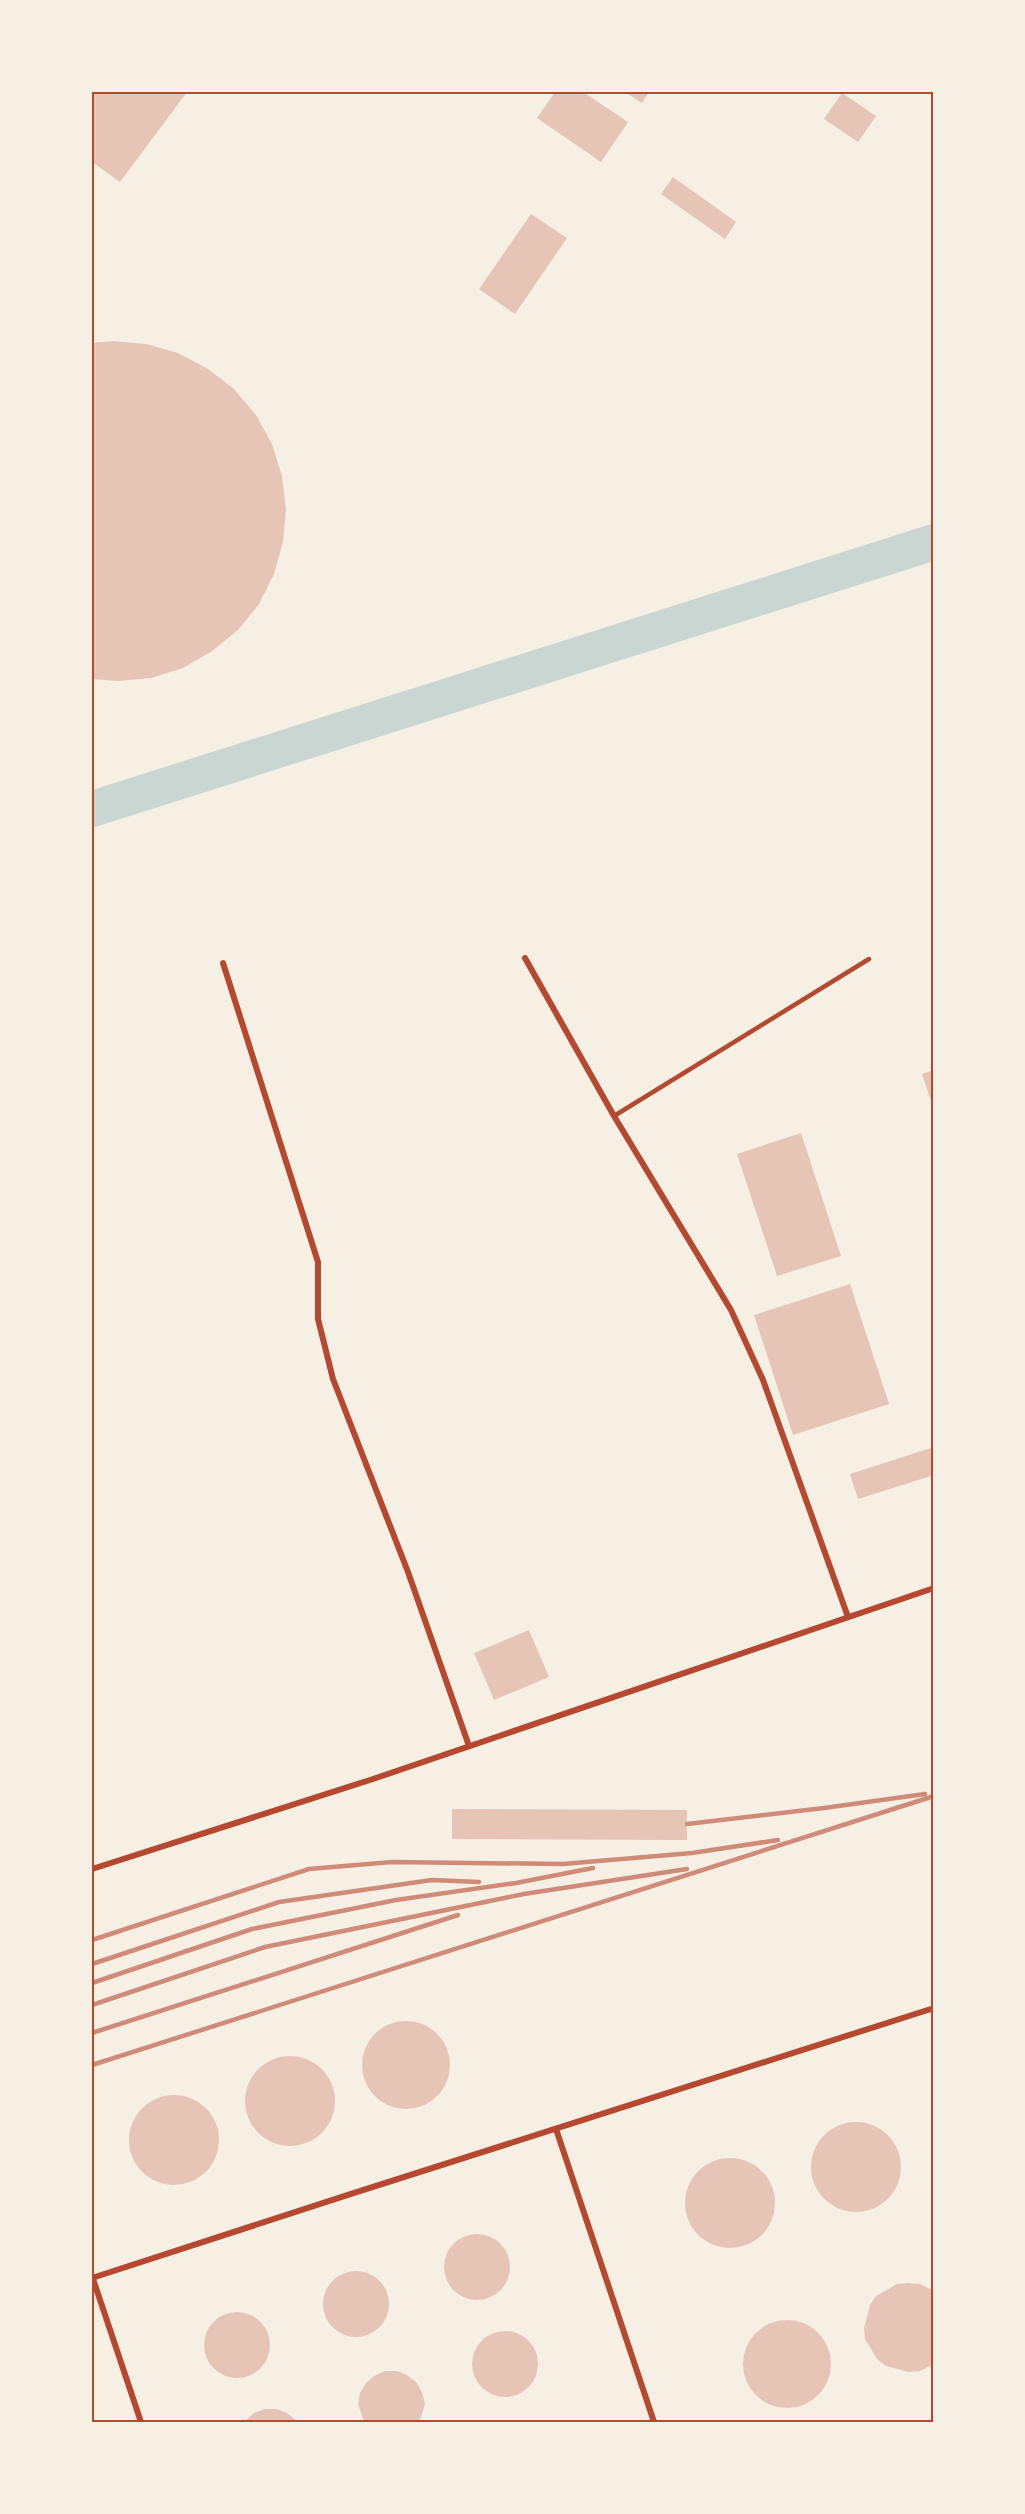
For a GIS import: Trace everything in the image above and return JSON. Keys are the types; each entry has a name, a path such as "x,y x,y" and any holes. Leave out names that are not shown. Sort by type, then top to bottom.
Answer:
{"street":[{"path":"525,958 614,1116 731,1310 763,1380 848,1617"},
{"path":"223,963 318,1262 318,1319 333,1379 408,1572 470,1746"},
{"path":"92,1869 470,1746 933,1588"},
{"path":"141,2422 92,2277 933,2008"},
{"path":"556,2129 654,2422"}],"lane":[{"path":"614,1116 869,959"}],"building":[{"path":"92,92 187,92 120,182 92,162"},
{"path":"555,92 583,92 628,122 601,162 537,118"},
{"path":"625,92 649,92 642,103"},
{"path":"842,93 876,116 858,142 824,119"},
{"path":"673,177 736,222 725,239 661,194"},
{"path":"531,214 567,238 515,314 479,289"},
{"path":"113,341 146,344 178,353 208,369 234,389 256,415 272,444 282,476 286,509 283,542 274,574 259,604 238,630 212,651 183,668 151,678 118,681 92,679 92,343"},
{"path":"934,1070 934,1107 933,1107 922,1074"},
{"path":"801,1133 841,1256 777,1276 737,1154"},
{"path":"850,1284 889,1404 793,1435 754,1315"},
{"path":"934,1447 934,1475 858,1499 850,1474"},
{"path":"529,1630 549,1677 494,1700 474,1653"},
{"path":"452,1809 687,1810 687,1840 452,1839"},
{"path":"406,2021 431,2028 443,2040 450,2065 443,2090 431,2102 406,2109 381,2102 369,2090 362,2065 369,2040 381,2028"},
{"path":"290,2056 315,2064 327,2076 335,2101 327,2126 315,2138 290,2146 265,2138 253,2126 245,2101 253,2076 265,2064"},
{"path":"174,2095 199,2103 211,2115 219,2140 211,2165 199,2177 174,2185 149,2177 137,2165 129,2140 137,2115 149,2103"},
{"path":"856,2122 881,2130 893,2142 901,2167 893,2192 881,2204 856,2212 831,2204 819,2192 811,2167 819,2142 831,2130"},
{"path":"730,2158 755,2166 767,2178 775,2203 767,2228 755,2240 730,2248 705,2240 693,2228 685,2203 693,2178 705,2166"},
{"path":"477,2234 490,2237 500,2244 507,2254 510,2267 507,2280 500,2290 490,2297 477,2300 464,2297 454,2290 447,2280 444,2267 447,2254 454,2244 464,2237"},
{"path":"356,2271 369,2274 379,2281 386,2291 389,2304 386,2317 379,2327 369,2334 356,2337 343,2334 333,2327 326,2317 323,2304 326,2291 333,2281 343,2274"},
{"path":"897,2284 920,2284 934,2291 934,2364 920,2371 909,2372 886,2366 877,2359 865,2339 864,2328 870,2305 876,2296"},
{"path":"237,2312 250,2315 260,2322 267,2332 270,2345 267,2358 260,2368 250,2375 237,2378 224,2375 214,2368 207,2358 204,2345 207,2332 214,2322 224,2315"},
{"path":"778,2320 796,2320 812,2327 824,2339 831,2355 831,2373 824,2389 812,2401 796,2408 778,2408 762,2401 750,2389 743,2373 743,2355 750,2339 762,2327"},
{"path":"505,2331 518,2334 528,2341 535,2351 538,2364 535,2377 528,2387 518,2394 505,2397 492,2394 482,2387 475,2377 472,2364 475,2351 482,2341 492,2334"},
{"path":"385,2371 397,2371 416,2382 425,2404 419,2422 364,2422 358,2404 360,2393 366,2383"},
{"path":"265,2409 277,2409 287,2413 298,2422 244,2422 254,2413"}],"waterway":[{"path":"92,809 934,542"}],"railway":[{"path":"687,1824 925,1794"},
{"path":"92,2065 934,1796"},
{"path":"92,1940 309,1869 392,1862 563,1864 692,1853 778,1840"},
{"path":"92,1983 252,1929 396,1900 516,1883 593,1868"},
{"path":"92,2005 265,1947 524,1894 687,1869"},
{"path":"92,1964 279,1902 432,1880 479,1882"},
{"path":"92,2033 458,1915"}]}
